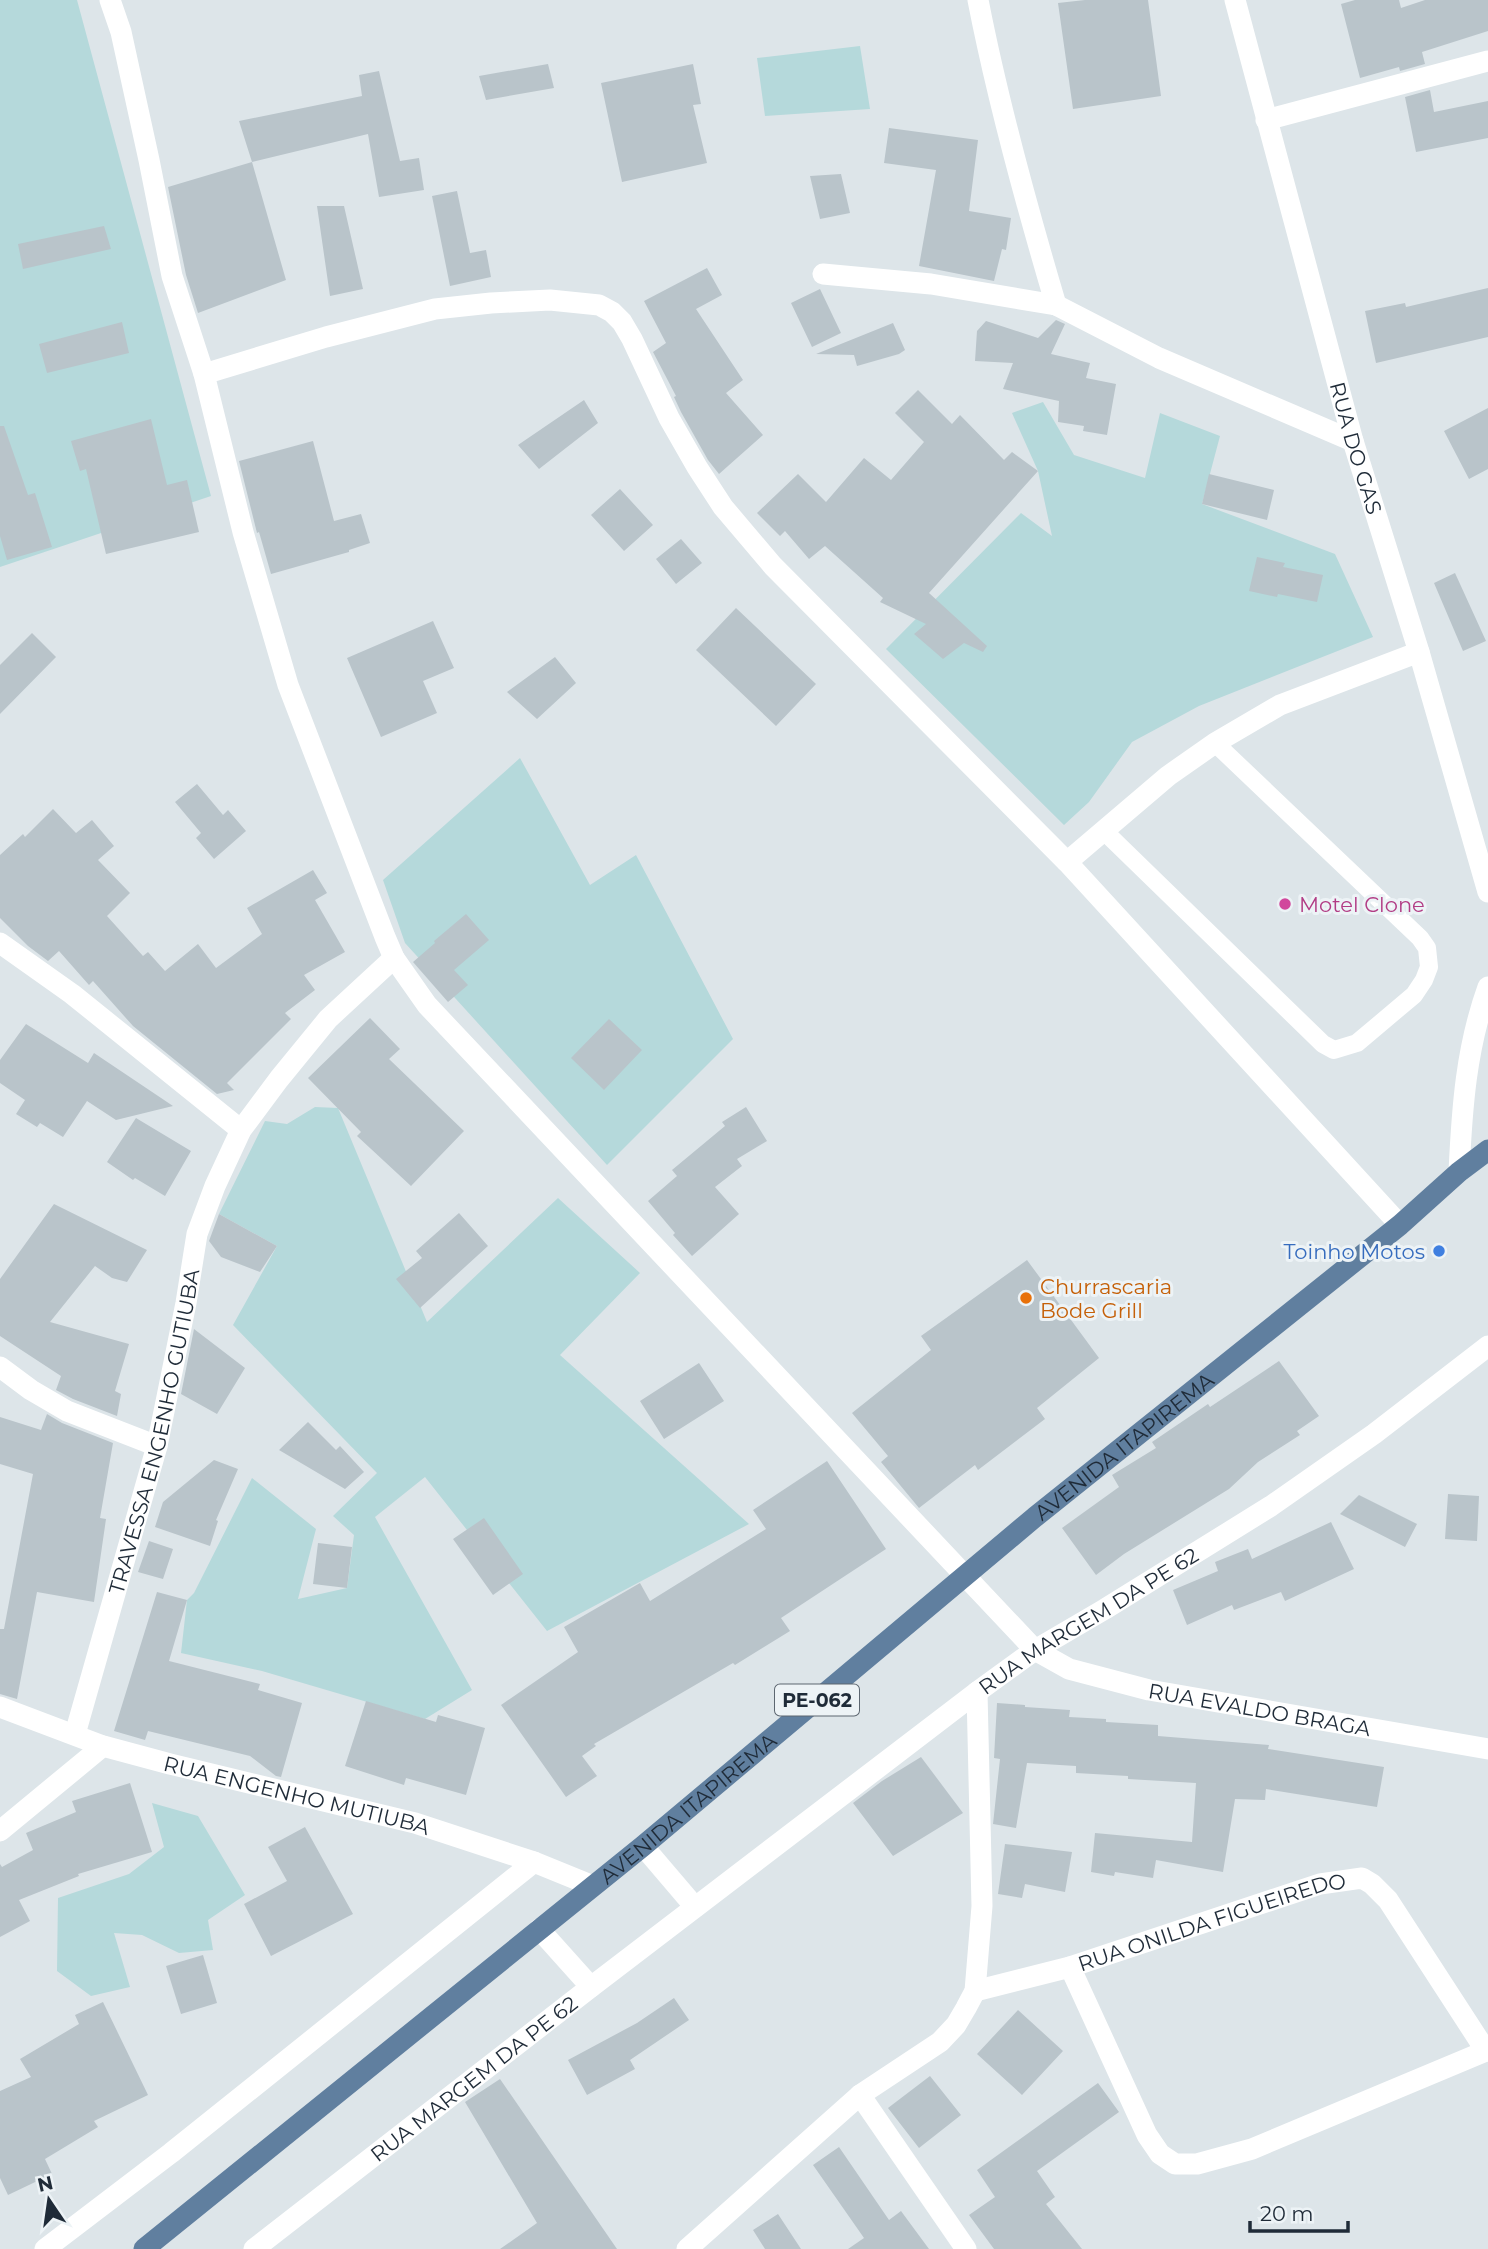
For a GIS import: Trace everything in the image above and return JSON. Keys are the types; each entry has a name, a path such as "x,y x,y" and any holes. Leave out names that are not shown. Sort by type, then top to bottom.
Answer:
{"main road":[{"name":"AVENIDA ITAPIREMA","path":"146,2248 643,1846 1035,1517 1400,1225 1458,1172 1488,1150"}],"street":[{"name":"RUA EVALDO BRAGA","path":"110,0 121,32 172,276 204,374 243,532 288,685 394,958 427,1005 1035,1650 1069,1669 1149,1690 1488,1749"},
{"path":"978,0 991,68 1017,170 1056,305"},
{"name":"RUA DO GAS","path":"1235,0 1353,441 1419,652 1488,892"},
{"path":"1266,120 1488,61"},
{"path":"823,274 932,284 1056,305 1159,358 1353,441"},
{"path":"204,374 326,337 435,309 550,300 599,305 612,312 632,339 669,418 723,507 773,566 1067,862 1400,1225"},
{"path":"1067,862 1168,776 1215,743 1280,705 1419,652"},
{"path":"0,943 72,994 241,1130"},
{"name":"TRAVESSA ENGENHO GUTIUBA","path":"75,1734 157,1446 197,1234 219,1176 241,1130 278,1079 328,1019 394,958"},
{"path":"1458,1172 1463,1091 1478,1015 1488,986"},
{"name":"RUA MARGEM DA PE 62","path":"254,2249 977,1692 1035,1650 1271,1506 1374,1434 1488,1346"},
{"path":"0,1367 31,1390 67,1411 157,1446"},
{"path":"687,2249 860,2095 940,2042 956,2025 975,1991 982,1906 977,1692"},
{"name":"RUA ENGENHO MUTIUBA","path":"0,1707 103,1746 415,1823 534,1862 593,1886"},
{"path":"0,1831 103,1746"},
{"path":"643,1846 695,1907"},
{"path":"45,2249 171,2153 534,1862"},
{"name":"RUA ONILDA FIGUEIREDO","path":"975,1991 1070,1967 1320,1884 1362,1878 1388,1900 1487,2051"},
{"path":"539,1929 591,1987"},
{"path":"1070,1967 1147,2134 1160,2154 1175,2164 1197,2164 1252,2149 1487,2051"},
{"path":"860,2095 966,2249"}],"lane":[{"path":"1104,831 1323,1044 1334,1050 1357,1043 1414,995 1429,967 1427,948 1420,938 1215,743"}],"shaded area":[{"path":"0,0 77,0 211,496 0,567"},
{"path":"860,46 870,109 765,116 757,58"},
{"path":"1043,402 1074,455 1145,478 1160,413 1220,436 1202,504 1335,554 1373,637 1199,706 1132,742 1089,802 1064,825 886,649 1021,513 1052,536 1038,471 1012,413"},
{"path":"520,758 590,885 636,855 733,1039 607,1165 405,943 383,880"},
{"path":"315,1107 338,1108 427,1322 558,1198 640,1273 560,1355 749,1524 547,1631 425,1477 375,1517 472,1690 425,1719 262,1671 181,1653 187,1600 194,1593 252,1478 316,1529 298,1599 347,1588 354,1535 333,1516 377,1473 233,1325 277,1246 219,1214 265,1121 287,1124"},
{"path":"152,1803 198,1816 245,1895 208,1920 213,1950 179,1953 142,1935 114,1933 130,1987 91,1996 57,1971 58,1898 129,1874 164,1847"}],"building":[{"path":"1148,0 1161,96 1073,109 1058,3"},
{"path":"1355,0 1399,0 1401,8 1425,0 1488,0 1488,31 1422,52 1425,64 1400,71 1399,67 1360,78 1341,4"},
{"path":"548,64 554,88 486,100 479,76"},
{"path":"693,64 701,104 693,105 707,163 622,182 601,83"},
{"path":"379,71 400,161 419,158 424,190 379,197 368,134 252,162 239,121 362,96 359,75"},
{"path":"1430,90 1434,112 1488,101 1488,138 1416,152 1405,97"},
{"path":"889,128 978,140 969,211 1011,218 1006,250 1002,249 994,281 919,266 936,170 884,163"},
{"path":"252,162 286,280 198,313 186,275 168,187"},
{"path":"841,174 850,213 820,219 810,176"},
{"path":"457,191 470,253 486,250 491,277 450,286 432,196"},
{"path":"317,206 344,206 363,289 330,296"},
{"path":"104,226 111,249 23,269 18,244"},
{"path":"707,268 722,295 696,309 743,380 726,393 763,435 719,474 681,412 674,397 676,396 653,352 666,343 644,301"},
{"path":"1488,288 1488,337 1376,363 1365,311 1405,303 1406,307"},
{"path":"820,289 841,333 812,347 791,303"},
{"path":"1056,320 1065,324 1051,354 1090,363 1086,378 1116,384 1107,435 1083,431 1084,426 1058,422 1059,401 1003,389 1013,363 975,361 977,331 986,321 1038,338"},
{"path":"122,322 129,353 47,373 39,344"},
{"path":"893,323 905,350 899,354 857,366 854,355 816,354"},
{"path":"918,390 952,424 960,415 1004,460 1012,452 1038,471 929,593 987,646 983,652 964,643 943,659 914,634 926,624 880,602 883,598 825,546 809,559 785,531 780,536 757,513 798,474 826,502 864,458 891,480 924,442 895,413"},
{"path":"584,400 598,423 539,469 518,445"},
{"path":"1488,408 1488,469 1469,479 1444,431"},
{"path":"151,419 167,485 187,480 199,532 106,554 86,469 80,471 71,441"},
{"path":"0,426 4,426 28,495 35,493 52,547 7,560 0,536"},
{"path":"313,441 334,521 361,514 370,543 349,552 271,574 259,532 257,533 239,461"},
{"path":"1209,474 1274,490 1267,520 1202,504"},
{"path":"620,489 653,525 624,551 591,515"},
{"path":"681,539 702,563 676,584 656,559"},
{"path":"1257,557 1285,563 1283,567 1323,575 1317,602 1249,591"},
{"path":"1455,573 1486,641 1463,651 1434,583"},
{"path":"736,608 816,684 776,726 696,650"},
{"path":"433,621 454,668 423,681 437,713 381,737 347,658"},
{"path":"32,633 56,657 0,714 0,665"},
{"path":"555,657 576,683 537,719 507,692"},
{"path":"197,784 223,815 228,810 246,831 214,859 196,838 201,833 175,802"},
{"path":"53,809 76,833 92,820 114,846 98,860 130,893 107,916 143,956 148,952 165,971 198,944 216,968 262,934 247,908 313,870 327,893 315,900 345,952 304,975 315,990 285,1013 291,1019 227,1083 234,1090 217,1094 133,1026 93,981 89,985 59,951 48,961 28,946 0,918 0,855 23,834 25,837"},
{"path":"466,914 489,940 454,970 468,985 448,1002 413,962"},
{"path":"370,1018 400,1049 389,1059 464,1131 411,1186 357,1136 361,1132 308,1078"},
{"path":"609,1019 642,1050 604,1090 571,1058"},
{"path":"26,1024 88,1063 94,1053 173,1106 116,1120 87,1101 63,1137 40,1123 37,1127 16,1114 25,1100 0,1083 0,1060"},
{"path":"746,1107 767,1141 737,1159 742,1166 715,1187 739,1214 692,1256 648,1201 677,1176 672,1170 725,1126 722,1122"},
{"path":"136,1118 191,1151 165,1196 135,1178 133,1180 107,1162"},
{"path":"54,1204 147,1250 127,1282 112,1278 95,1266 50,1322 129,1344 115,1391 121,1394 117,1416 56,1390 61,1376 0,1336 0,1279"},
{"path":"459,1213 488,1246 420,1308 396,1279 422,1258 416,1251"},
{"path":"219,1214 277,1246 260,1272 221,1257 209,1241"},
{"path":"1027,1260 1099,1358 1037,1408 1045,1419 978,1470 975,1465 919,1508 881,1462 888,1456 852,1413 931,1350 921,1336"},
{"path":"194,1329 245,1368 217,1414 181,1394"},
{"path":"1279,1361 1319,1416 1297,1431 1300,1435 1258,1462 1229,1489 1124,1554 1096,1575 1062,1528 1119,1487 1112,1475 1156,1448 1152,1442"},
{"path":"699,1363 724,1401 664,1439 640,1401"},
{"path":"47,1414 62,1423 113,1443 100,1518 106,1519 94,1602 37,1592 17,1699 0,1694 0,1629 4,1629 33,1474 0,1464 0,1417 41,1430"},
{"path":"308,1422 336,1450 340,1446 364,1472 345,1489 279,1450"},
{"path":"214,1460 238,1469 216,1520 218,1521 210,1546 155,1527 163,1502"},
{"path":"827,1461 886,1549 781,1618 790,1631 594,1744 596,1746 582,1756 597,1776 566,1797 501,1705 578,1652 564,1627 640,1583 650,1601 766,1529 753,1510"},
{"path":"1448,1494 1479,1496 1477,1541 1445,1539"},
{"path":"1359,1495 1417,1524 1405,1547 1340,1514"},
{"path":"484,1518 523,1574 493,1595 453,1539"},
{"path":"1331,1522 1354,1569 1285,1601 1281,1592 1234,1610 1232,1605 1187,1625 1173,1590 1218,1571 1215,1562 1248,1549 1252,1559"},
{"path":"149,1541 173,1549 163,1579 138,1572"},
{"path":"318,1543 352,1547 347,1588 313,1584"},
{"path":"157,1592 187,1600 169,1661 260,1684 258,1690 302,1703 281,1777 250,1756 148,1731 145,1740 114,1731"},
{"path":"366,1701 436,1722 438,1715 485,1728 466,1795 406,1778 404,1785 345,1766"},
{"path":"997,1703 1070,1710 1069,1717 1158,1725 1158,1736 1269,1745 1268,1749 1384,1767 1377,1807 1266,1789 1265,1800 1235,1799 1223,1872 1156,1860 1153,1878 1115,1872 1114,1876 1091,1872 1095,1833 1192,1842 1196,1783 1076,1773 1076,1766 1027,1763 1016,1828 993,1824 1000,1759 994,1758"},
{"path":"921,1757 963,1813 893,1856 853,1803"},
{"path":"130,1783 152,1852 78,1874 79,1876 19,1900 30,1921 0,1937 0,1864 2,1867 33,1850 26,1833 76,1812 72,1801"},
{"path":"305,1827 353,1914 271,1956 244,1904 287,1881 268,1847"},
{"path":"1005,1844 1072,1852 1065,1892 1025,1884 1022,1898 998,1894"},
{"path":"203,1955 217,2003 181,2014 166,1966"},
{"path":"674,1998 689,2020 630,2060 635,2069 587,2095 568,2060 637,2023"},
{"path":"103,2002 148,2095 94,2121 98,2127 45,2159 52,2174 8,2195 0,2178 0,2091 31,2077 20,2059 79,2024 75,2015"},
{"path":"1018,2010 1063,2051 1022,2095 977,2054"},
{"path":"930,2076 961,2115 919,2148 888,2108"},
{"path":"500,2079 617,2249 500,2249 537,2223 465,2102"},
{"path":"1098,2083 1119,2112 1037,2171 1055,2197 1046,2204 1082,2249 994,2249 969,2215 995,2197 977,2170"},
{"path":"839,2147 889,2220 901,2211 929,2249 848,2249 864,2238 813,2165"},
{"path":"778,2214 801,2249 765,2249 753,2230"}],"place":[{"name":"Motel Clone","path":"1285,904"},
{"name":"Toinho Motos","path":"1439,1251"},
{"name":"Churrascaria Bode Grill","path":"1026,1298"}]}
